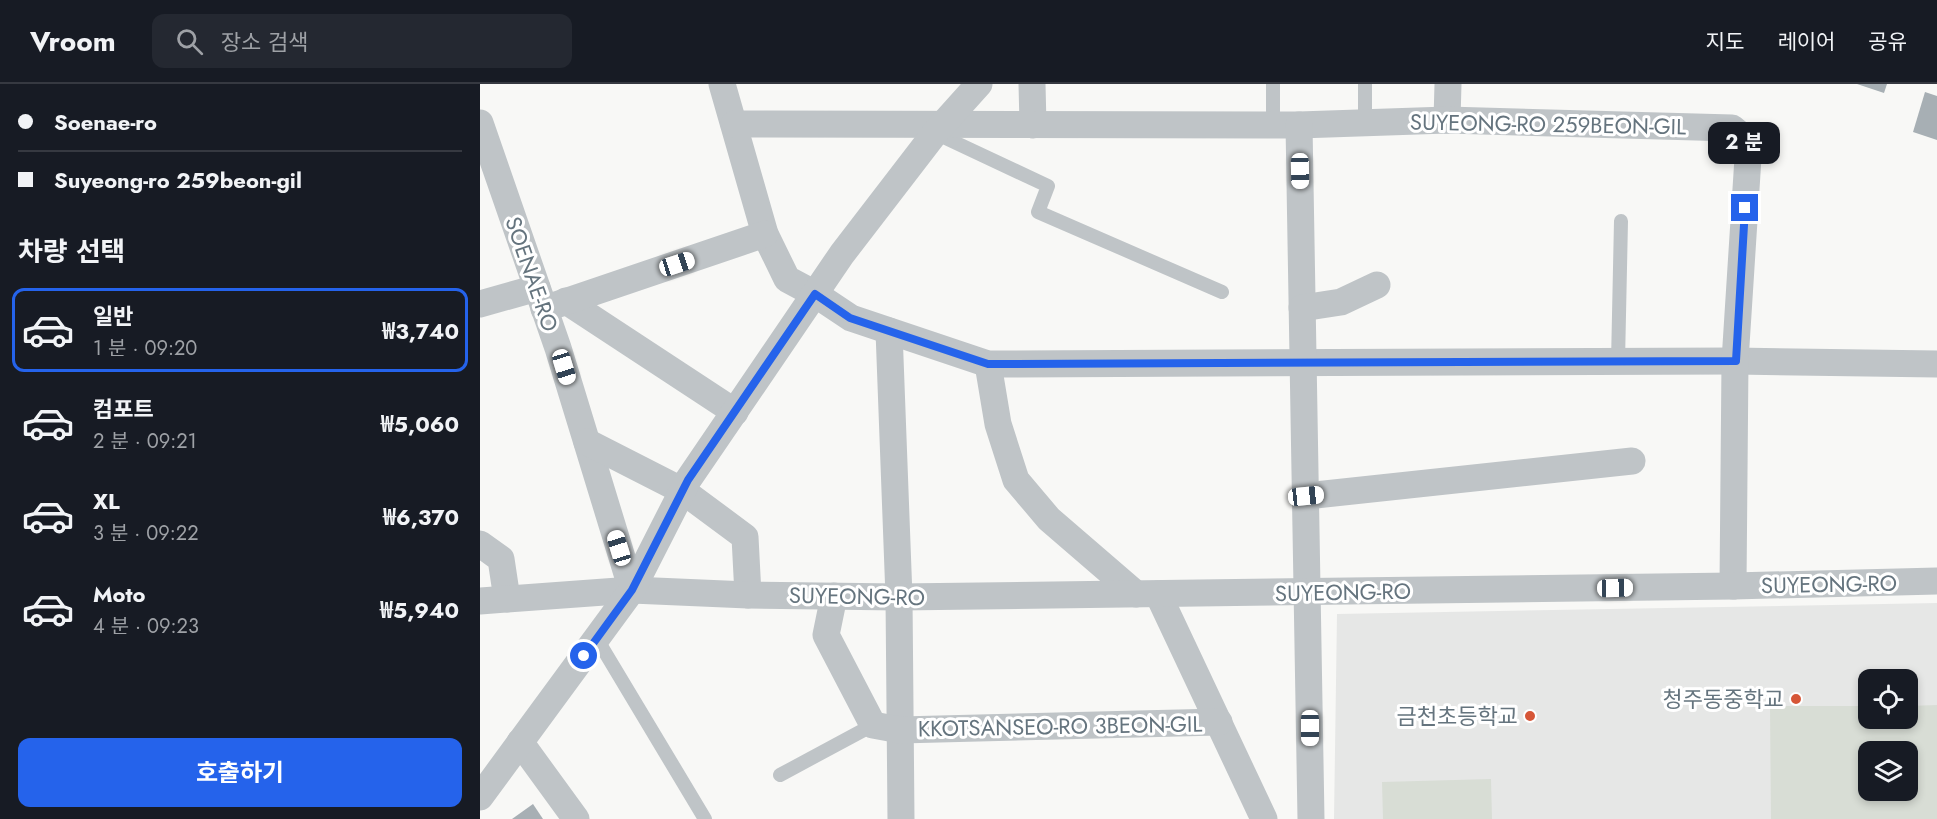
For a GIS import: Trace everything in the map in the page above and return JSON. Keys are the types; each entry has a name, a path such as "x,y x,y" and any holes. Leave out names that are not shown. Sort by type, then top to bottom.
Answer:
{"street":[{"path":"722,84 765,234 786,279 815,294 850,318 988,364 1736,361 1937,364"},
{"path":"480,797 632,590 688,480 842,254 939,128 979,84"},
{"path":"1032,84 1033,125"},
{"path":"1447,120 1448,84"},
{"name":"SUYEONG-RO 259BEON-GIL","path":"734,124 939,128 1033,125 1286,125 1447,120 1732,128 1749,142 1736,361 1733,586"},
{"name":"SOENAE-RO","path":"480,123 549,299 587,442 632,590"},
{"path":"1286,125 1302,308 1311,819"},
{"path":"480,304 549,299 765,234"},
{"path":"1302,308 1341,302 1377,285"},
{"path":"549,299 735,412"},
{"path":"889,331 899,597 901,819"},
{"path":"988,364 998,424 1016,480 1049,519 1147,594 1219,722 1264,819"},
{"path":"587,442 683,491 745,537 748,595"},
{"path":"1306,496 1632,461"},
{"path":"480,544 501,559 507,599"},
{"name":"SUYEONG-RO","path":"480,601 632,590 748,595 899,597 1733,586 1937,581"},
{"path":"834,596 826,635 873,725"},
{"name":"KKOTSANSEO-RO 3BEON-GIL","path":"873,725 900,729 1219,722"},
{"path":"520,742 576,819"}],"lane":[{"path":"1273,84 1286,125"},
{"path":"1365,84 1365,123"},
{"name":"SUYEONG-RO 259BEON-GIL","path":"939,128 1048,186 1038,212 1222,292"},
{"path":"1618,362 1621,221"},
{"path":"597,639 705,819"},
{"path":"780,775 873,725"}],"shaded area":[{"name":"금천초등학교","path":"1937,603 1937,819 1334,819 1337,614"},
{"path":"1937,705 1937,819 1771,819 1770,706 1858,706 1858,729 1918,729 1918,706"},
{"path":"1491,779 1492,819 1383,819 1382,782"}],"building":[{"path":"1857,84 1887,84 1884,93"},
{"path":"1925,92 1937,96 1937,140 1913,132"},
{"path":"533,804 543,819 512,819"}],"place":[{"name":"청주동중학교","path":"1796,699"},
{"name":"금천초등학교","path":"1530,716"}],"route":[{"path":"584,656 632,590 688,480 815,294 850,318 988,364 1736,361 1745,208"}]}
